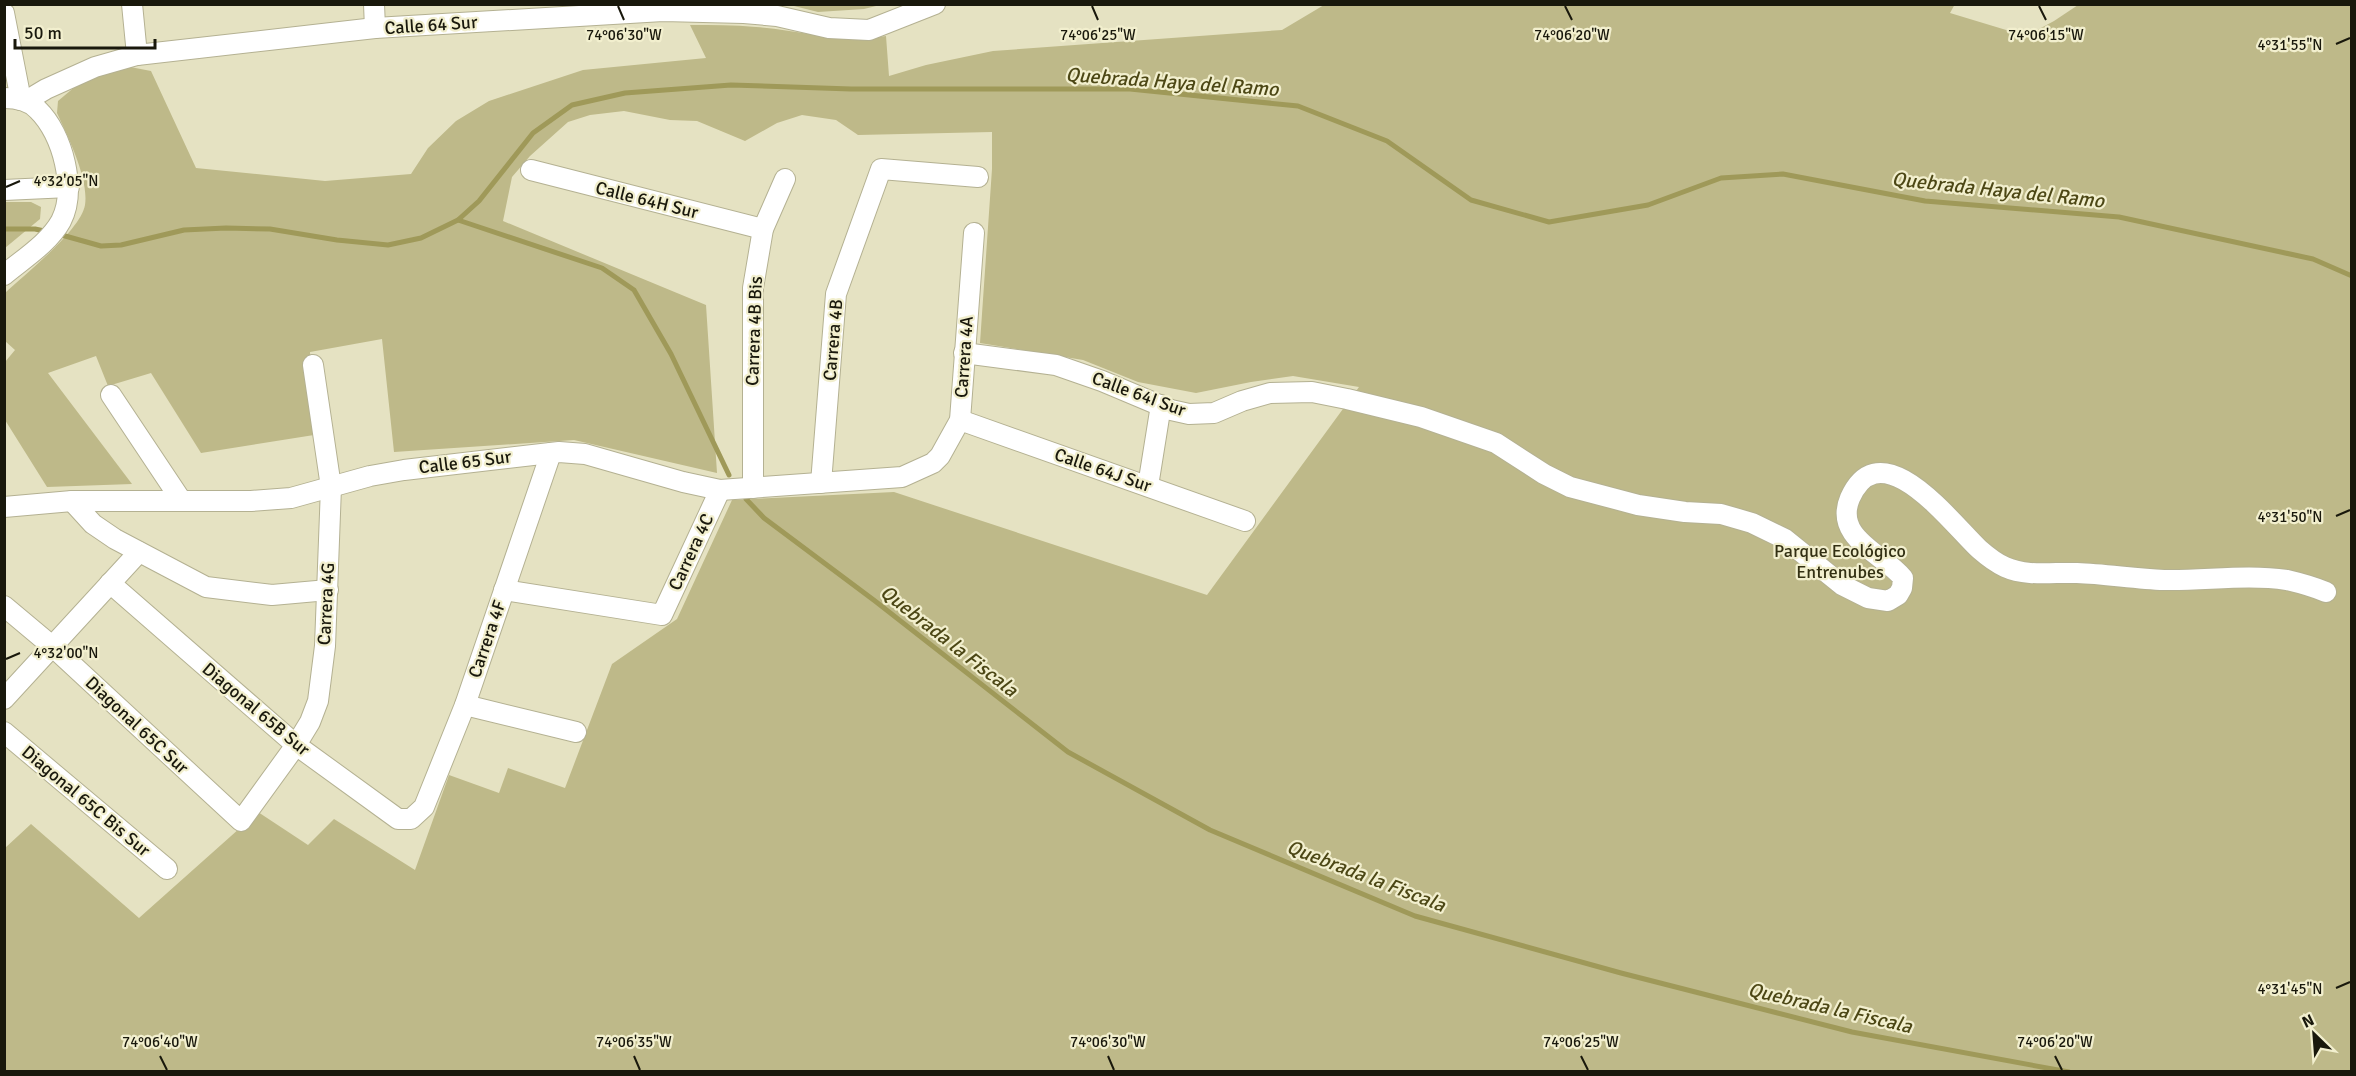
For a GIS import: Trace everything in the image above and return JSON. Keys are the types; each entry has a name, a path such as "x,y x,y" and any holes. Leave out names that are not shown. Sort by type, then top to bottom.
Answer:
{"street":[{"path":"132,4 137,56"},
{"path":"374,4 375,28"},
{"name":"Calle 64 Sur","path":"17,100 95,67 137,56 375,28 663,11 777,16 829,28 869,30 935,4"},
{"path":"4,13 17,100 37,108 54,134 63,156 69,187 65,213 53,231 4,275"},
{"name":"Carrera 4B","path":"821,483 836,294 881,169 978,177"},
{"name":"Calle 64H Sur","path":"531,170 763,229"},
{"name":"Carrera 4B Bis","path":"753,488 753,288 763,229 785,179"},
{"path":"4,190 69,187"},
{"name":"Carrera 4A","path":"923,469 940,456 960,420 974,233"},
{"name":"Calle 64I Sur","path":"964,353 1056,365 1189,414 1214,413 1242,401 1270,393 1312,392 1421,417 1496,443 1570,488 1638,505 1685,512 1721,514 1752,524 1785,538 1842,585 1868,598 1881,601 1898,595 1902,588 1903,578 1896,569 1888,566 1864,545 1846,519 1847,508 1858,487 1870,476 1882,472 1895,476 1925,495 1980,551 2008,568 2038,573 2071,573 2162,580 2229,578 2286,580 2326,592"},
{"name":"Carrera 4G","path":"241,821 296,745 318,701 325,646 331,486 313,365"},
{"path":"111,395 181,500"},
{"path":"1148,486 1161,405"},
{"name":"Calle 64J Sur","path":"960,420 1245,521"},
{"name":"Calle 65 Sur","path":"4,507 72,501 251,501 291,498 331,486 404,470 550,453 585,454 683,482 720,490 902,477 923,469"},
{"name":"Carrera 4F","path":"411,819 424,807 465,705 550,453"},
{"name":"Carrera 4C","path":"504,590 662,615 720,490"},
{"path":"72,501 93,524 206,587 272,596 328,590"},
{"path":"4,699 140,552"},
{"name":"Diagonal 65B Sur","path":"110,583 296,745 398,819 411,819"},
{"name":"Diagonal 65C Sur","path":"4,606 52,647 241,821"},
{"path":"465,705 576,732"},
{"name":"Diagonal 65C Bis Sur","path":"4,732 167,869"}],"green space":[{"name":"Parque Ecológico Entrenubes","path":"1955,4 1950,13 2026,36 2078,5 2351,5 2351,1071 5,1071 5,848 31,824 139,918 258,812 308,845 334,819 415,870 449,775 499,793 508,768 565,788 612,664 677,619 732,500 894,492 1207,595 1359,387 1293,376 1196,393 1138,382 1083,360 980,343 992,169 992,132 858,135 836,120 802,115 777,123 745,141 697,121 670,120 624,111 590,115 568,122 530,156 512,177 503,221 706,305 717,473 574,440 394,452 382,339 310,352 314,435 201,453 151,373 108,386 96,356 48,373 132,484 47,487 5,420 5,362 15,350 5,341 5,293 63,239 81,215 85,205 81,171 57,113 58,101 77,85 125,66 151,71 196,168 325,181 411,174 428,148 456,121 489,101 583,70 706,58 690,25 731,25 853,38 886,36 889,76 926,65 993,51 1282,30 1324,5"},
{"path":"790,5 880,5 864,9 818,12"},
{"path":"4,202 31,202 41,207 40,219 5,248"}],"waterway":[{"name":"Quebrada Haya del Ramo","path":"58,234 101,246 121,245 184,230 226,228 270,229 337,240 388,245 421,238 458,220 479,201 533,133 572,105 625,93 731,85 851,89 1130,89 1298,106 1387,141 1471,200 1549,222 1648,205 1721,178 1783,174 1925,201 2119,217 2313,259 2352,276"},
{"name":"Quebrada la Fiscala","path":"458,220 602,268 634,290 671,354 729,475"},
{"name":"Quebrada Haya del Ramo","path":"4,229 35,229 49,232"},
{"name":"Quebrada la Fiscala","path":"746,499 764,518 875,601 1068,752 1210,830 1415,916 1621,973 1852,1032 2069,1072"}]}
